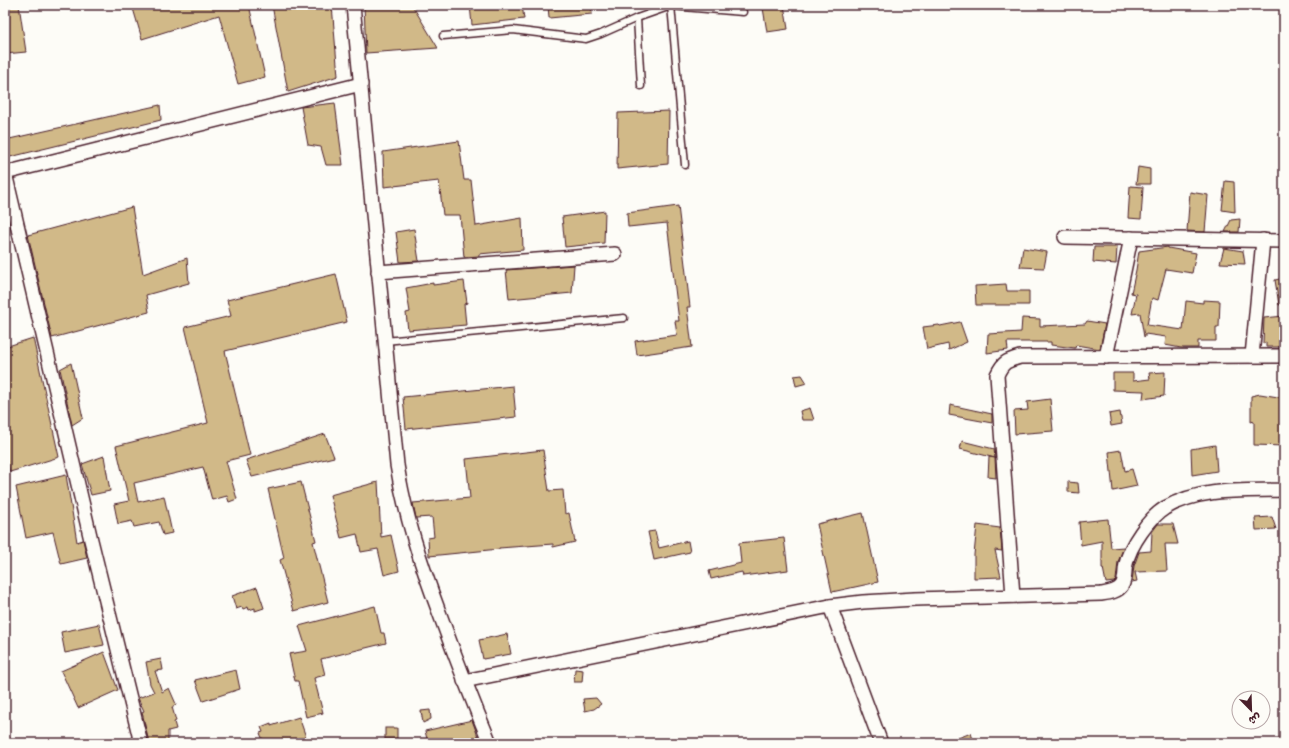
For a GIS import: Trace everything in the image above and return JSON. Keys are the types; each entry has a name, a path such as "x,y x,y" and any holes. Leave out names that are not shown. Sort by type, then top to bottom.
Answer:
{"street":[{"path":"353,5 397,465 407,516 429,586 464,681 490,743"},
{"path":"141,743 91,540 5,173 361,84"},
{"path":"1065,237 1284,241"},
{"path":"1106,357 1131,238"},
{"path":"1252,356 1263,240"},
{"path":"378,272 615,254"},
{"path":"1013,596 997,375 1001,366 1006,361 1020,357 1284,356"},
{"path":"464,681 830,606 863,602 915,599 1100,594 1112,592 1119,589 1124,582 1126,564 1135,542 1147,524 1164,509 1174,503 1193,496 1211,493 1284,490"},
{"path":"830,606 881,743"}],"lane":[{"path":"442,36 512,30 586,39 602,34 671,5 743,12"},
{"path":"671,5 685,165"},
{"path":"637,18 641,86"},
{"path":"385,341 624,318"}],"building":[{"path":"5,5 19,5 26,52 5,54"},
{"path":"132,5 249,5 265,77 238,84 219,15 142,39"},
{"path":"272,5 332,5 338,76 288,92"},
{"path":"364,5 412,5 438,48 366,53"},
{"path":"470,5 522,5 524,19 472,25"},
{"path":"548,5 591,5 592,14 549,18"},
{"path":"784,5 788,29 767,32 763,8"},
{"path":"335,103 343,165 326,165 321,147 308,145 301,107"},
{"path":"160,105 161,120 6,158 5,140"},
{"path":"669,111 668,164 617,169 618,113"},
{"path":"459,141 464,180 471,180 476,226 522,218 523,250 479,254 479,256 464,257 460,215 443,215 439,181 384,187 383,152"},
{"path":"1138,167 1150,169 1150,184 1136,184"},
{"path":"1225,181 1234,182 1235,212 1222,210"},
{"path":"1130,186 1143,187 1141,219 1128,218"},
{"path":"1190,192 1208,195 1205,232 1187,231"},
{"path":"678,206 690,307 687,307 692,347 637,355 635,341 677,335 675,321 679,321 667,223 628,227 627,213"},
{"path":"132,207 143,274 187,258 189,283 146,295 149,312 52,338 28,235"},
{"path":"605,211 604,243 565,247 562,217"},
{"path":"1240,219 1239,232 1225,232 1231,220"},
{"path":"414,229 419,261 400,262 396,232"},
{"path":"1094,247 1117,247 1116,264 1093,262"},
{"path":"1168,247 1196,253 1192,273 1166,269 1158,300 1152,298 1147,325 1183,330 1186,301 1203,303 1203,300 1220,301 1219,327 1216,327 1216,341 1198,341 1198,348 1181,348 1165,345 1166,337 1145,334 1144,337 1140,313 1132,314 1136,294 1131,293 1139,251"},
{"path":"1023,248 1047,252 1044,268 1020,267"},
{"path":"1224,248 1243,251 1245,264 1220,263"},
{"path":"574,265 572,293 509,299 506,270"},
{"path":"336,274 347,322 225,351 250,455 226,461 237,499 229,502 227,496 212,500 203,467 134,483 138,502 164,496 172,533 163,535 159,522 134,527 132,521 118,524 114,504 129,501 116,446 208,423 185,327 231,316 227,300"},
{"path":"1284,278 1284,304 1279,305 1275,280"},
{"path":"464,281 467,303 464,304 466,325 408,330 406,313 410,312 406,288 433,283 433,285"},
{"path":"1006,284 1007,291 1029,291 1029,305 976,305 975,286"},
{"path":"1284,316 1284,347 1266,347 1266,342 1263,344 1264,318"},
{"path":"1022,318 1040,319 1040,326 1085,324 1087,321 1105,324 1100,349 1076,345 1075,348 1051,345 1051,342 1007,342 1008,350 987,353 988,334 1021,332"},
{"path":"960,322 967,342 949,350 948,344 927,349 923,327 940,326"},
{"path":"33,338 59,457 10,472 5,456 5,347"},
{"path":"71,363 83,418 72,425 60,369"},
{"path":"1165,372 1164,396 1143,399 1144,391 1113,390 1113,373 1133,373 1133,381 1150,379 1149,373"},
{"path":"802,375 807,383 796,386 794,376"},
{"path":"513,386 516,417 406,429 403,397"},
{"path":"1260,394 1284,398 1284,446 1254,445 1254,421 1251,422 1251,396"},
{"path":"1050,399 1053,431 1015,434 1014,411 1028,410 1027,402"},
{"path":"950,405 992,414 992,423 949,415"},
{"path":"810,408 814,420 802,420 800,411"},
{"path":"1120,412 1122,424 1111,426 1109,414"},
{"path":"325,434 334,457 252,477 246,460"},
{"path":"962,441 994,449 995,458 960,449"},
{"path":"1215,445 1217,471 1192,475 1191,449"},
{"path":"543,450 549,491 563,490 565,514 569,513 575,542 553,547 553,544 499,548 429,556 428,538 434,537 432,517 416,518 413,503 470,498 466,459"},
{"path":"1121,450 1125,471 1132,469 1137,486 1113,491 1109,452"},
{"path":"104,456 110,491 91,495 82,464"},
{"path":"989,457 995,458 996,478 988,477"},
{"path":"66,475 77,542 83,540 87,558 61,564 53,532 26,538 16,487"},
{"path":"301,482 316,541 313,542 328,602 294,611 280,560 284,558 268,489"},
{"path":"378,482 381,537 391,535 399,571 384,575 378,549 361,552 357,534 341,538 330,495"},
{"path":"1068,482 1078,483 1079,493 1068,492"},
{"path":"863,513 878,582 832,592 817,524"},
{"path":"1272,517 1276,529 1256,530 1255,518"},
{"path":"1108,519 1111,548 1124,547 1118,562 1116,580 1114,582 1106,583 1102,568 1102,541 1081,545 1079,522"},
{"path":"1158,524 1173,524 1178,544 1165,544 1167,571 1135,572 1137,581 1132,582 1134,566 1139,552 1151,551 1152,532"},
{"path":"977,525 1000,528 1002,551 995,550 1001,577 974,578 974,555"},
{"path":"655,531 659,548 688,541 690,552 654,560 648,532"},
{"path":"784,538 788,570 743,576 742,572 711,579 709,571 741,563 739,543"},
{"path":"257,587 264,608 255,611 255,608 249,610 248,607 236,609 232,596"},
{"path":"375,606 381,633 384,633 386,643 321,659 325,675 314,678 323,713 306,717 298,681 295,681 289,654 307,651 299,626"},
{"path":"99,624 104,645 65,653 61,632"},
{"path":"507,634 511,654 483,659 479,640"},
{"path":"104,652 118,690 78,708 61,671"},
{"path":"161,659 163,670 155,671 162,692 169,688 176,704 172,707 176,721 174,722 176,729 168,731 168,743 149,743 142,712 144,711 138,698 154,692 150,684 146,662"},
{"path":"575,669 583,670 582,682 574,682"},
{"path":"236,670 240,689 203,701 195,680"},
{"path":"596,698 601,704 594,709 585,711 583,699"},
{"path":"430,710 431,719 423,723 421,711"},
{"path":"299,717 308,743 264,743 260,733 263,732 261,727 271,723 271,726"},
{"path":"472,720 479,739 460,743 428,743 425,731"},
{"path":"385,728 397,728 397,739 385,739"},
{"path":"971,733 974,743 948,743 948,742"}]}
